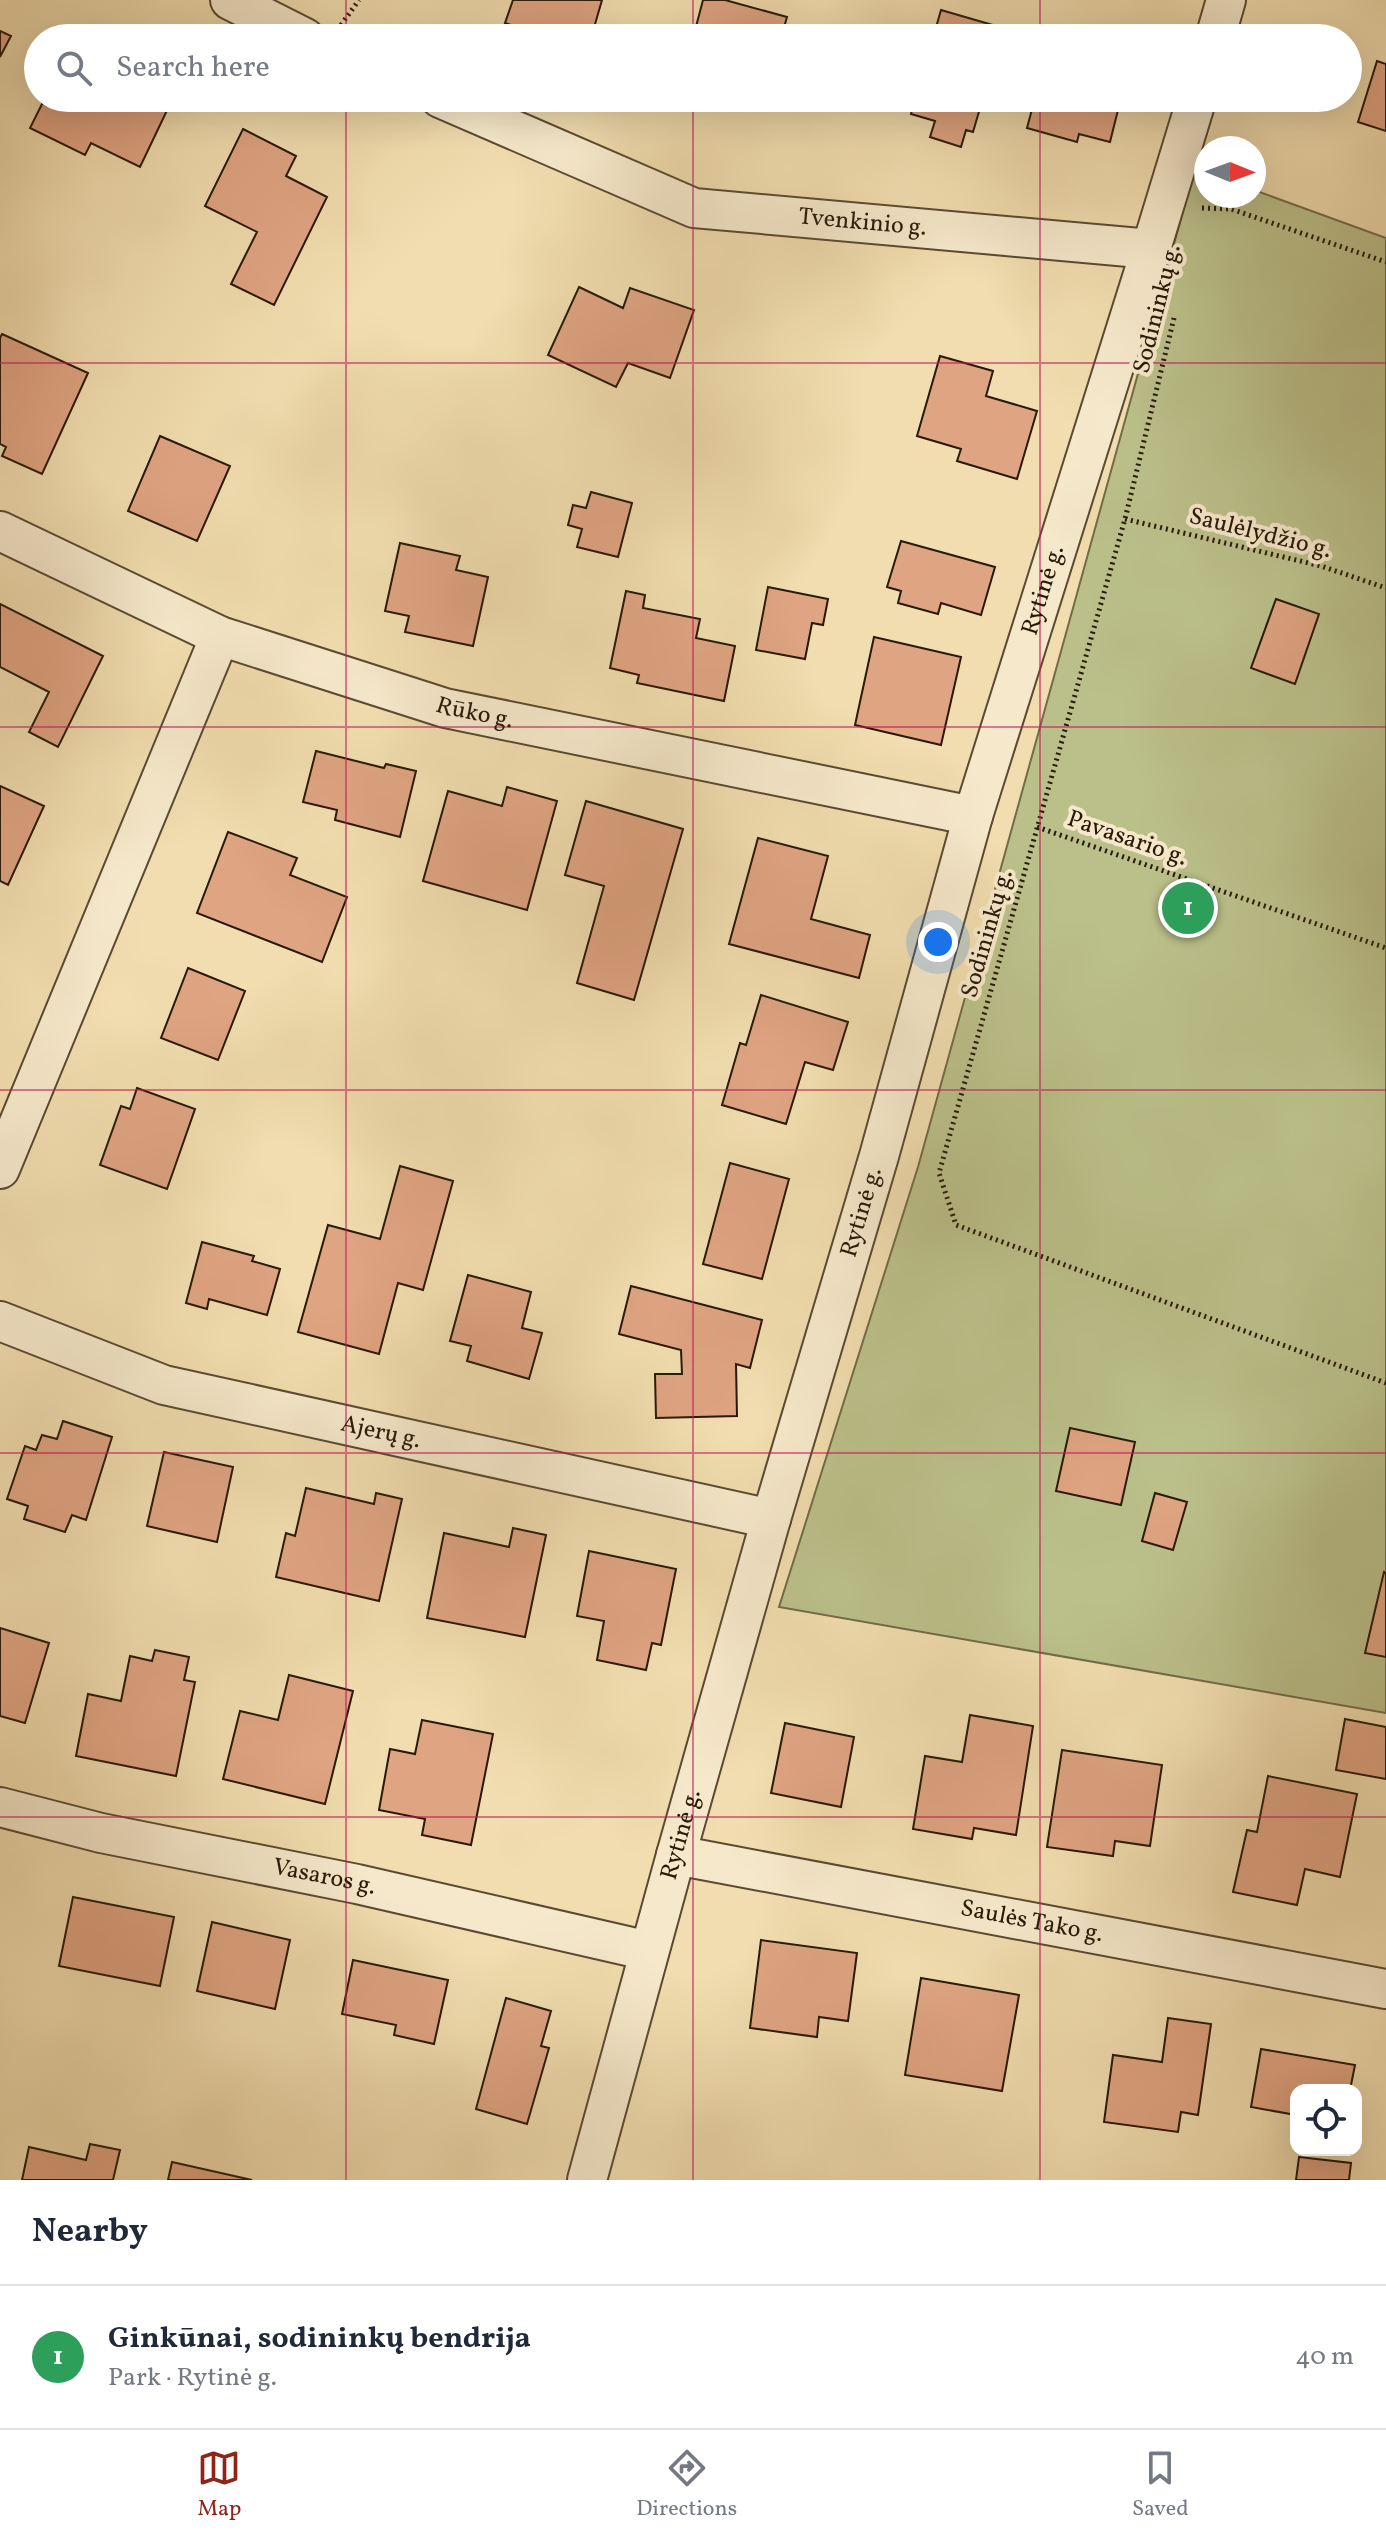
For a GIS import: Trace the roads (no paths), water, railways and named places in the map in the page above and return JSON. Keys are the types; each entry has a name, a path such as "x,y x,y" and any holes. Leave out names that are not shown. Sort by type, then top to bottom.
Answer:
{"street":[{"path":"230,0 277,24"},
{"path":"1219,24 1226,0"},
{"name":"Tvenkinio g.","path":"472,112 694,208 1151,249"},
{"path":"1151,249 1193,112"},
{"name":"Rytinė g.","path":"587,2180 771,1519 879,1156 973,816 1151,249"},
{"name":"Rūko g.","path":"0,531 220,636 445,708 973,816"},
{"path":"0,1169 220,636"},
{"name":"Ajerų g.","path":"0,1321 164,1385 771,1519"},
{"name":"Vasaros g.","path":"0,1807 101,1833 357,1884 649,1951"},
{"name":"Saulės Tako g.","path":"676,1855 1386,1989"}],"place":[{"name":"Ginkūnai, sodininkų bendrija","path":"1188,908"}]}
